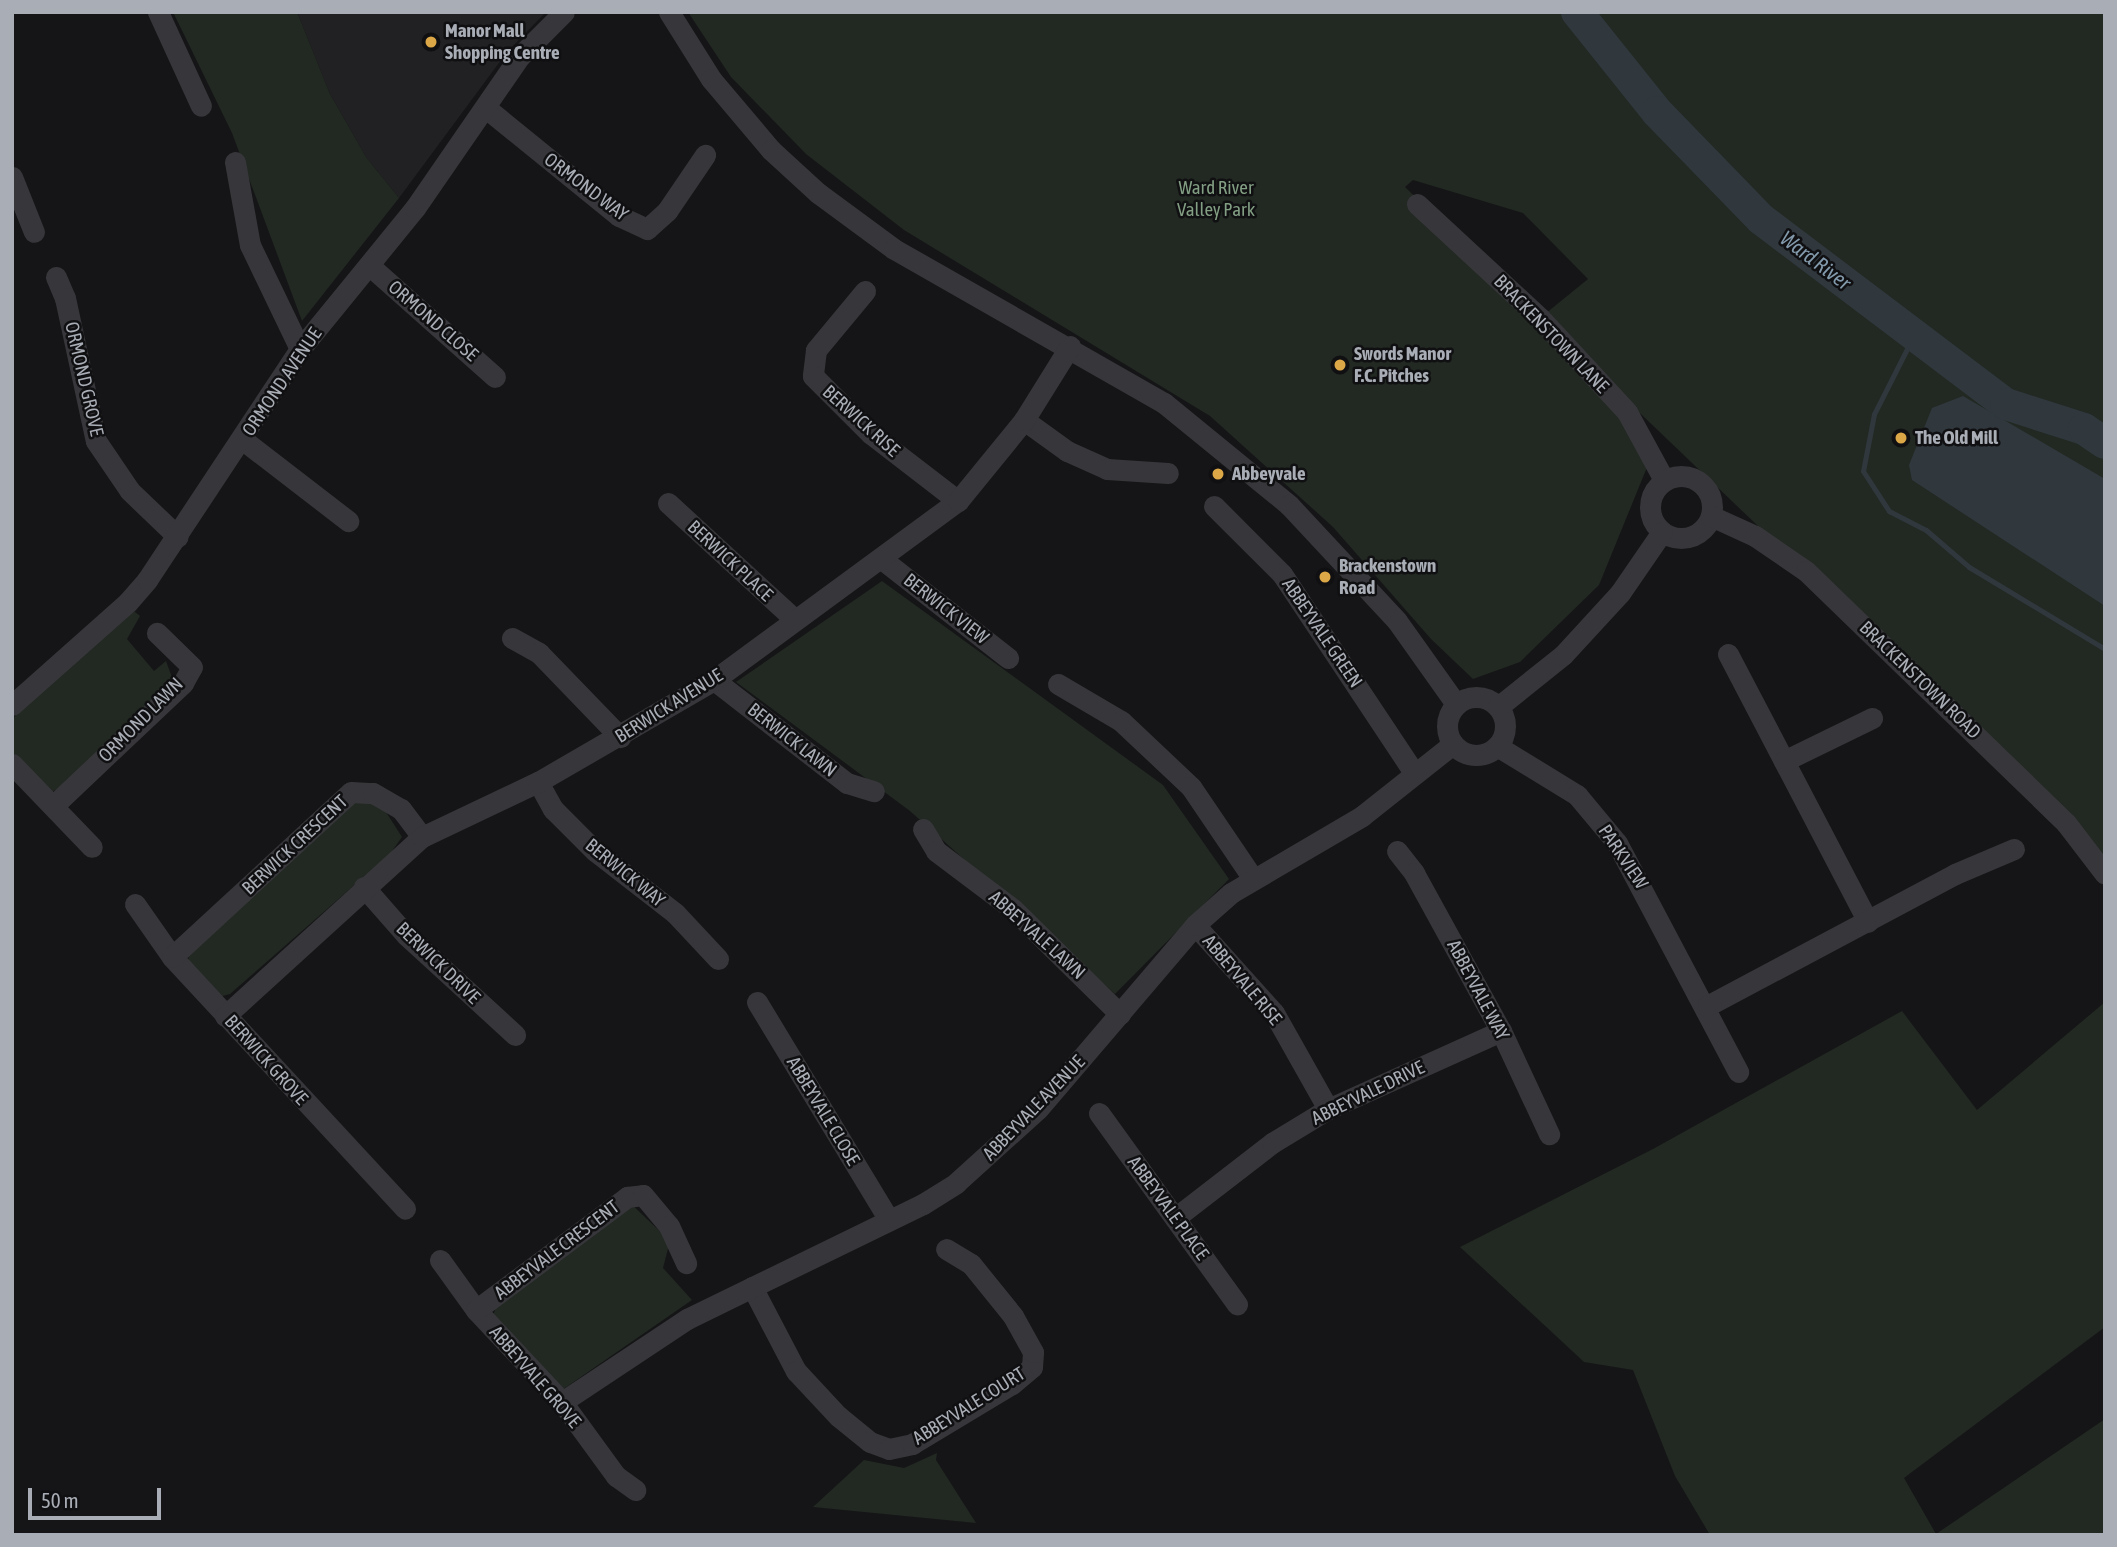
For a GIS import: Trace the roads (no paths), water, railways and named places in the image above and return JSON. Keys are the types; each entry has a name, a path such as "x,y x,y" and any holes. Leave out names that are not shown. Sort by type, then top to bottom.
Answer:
{"street":[{"path":"158,12 201,106"},
{"name":"ORMOND AVENUE","path":"12,705 128,602 178,537 300,349 370,266 486,108 520,56 564,12"},
{"path":"668,12 711,79 771,150 818,193 894,249 1069,346 1164,403 1289,505 1396,621 1456,704"},
{"name":"ORMOND WAY","path":"486,108 620,216 647,229 667,211 705,155"},
{"path":"235,162 250,245 300,349"},
{"path":"12,177 34,232"},
{"name":"BRACKENSTOWN LANE","path":"1417,204 1540,318 1627,412 1664,480"},
{"name":"ORMOND CLOSE","path":"370,266 495,377"},
{"name":"ORMOND GROVE","path":"56,277 65,298 96,441 130,491 178,537"},
{"name":"BERWICK RISE","path":"865,291 816,351 813,376 871,435 958,501"},
{"name":"BERWICK AVENUE","path":"225,1016 422,837 538,782 620,737 714,680 793,618 883,560 958,501 1024,420 1069,346"},
{"path":"1024,420 1067,451 1107,469 1168,473"},
{"path":"243,440 348,521"},
{"path":"1681,476 1697,480 1710,496 1711,516 1691,537 1662,532 1650,506 1664,480 1681,476"},
{"name":"BERWICK PLACE","path":"668,503 793,618"},
{"name":"ABBEYVALE GREEN","path":"1214,506 1282,574 1414,773"},
{"name":"BRACKENSTOWN ROAD","path":"1711,516 1755,536 1806,571 2066,823 2105,874"},
{"path":"1498,707 1563,655 1620,593 1662,532"},
{"name":"BERWICK VIEW","path":"883,560 1008,658"},
{"name":"ORMOND LAWN","path":"53,806 183,684 192,667 157,633"},
{"path":"512,638 539,653 620,737"},
{"path":"1728,654 1868,922"},
{"name":"BERWICK LAWN","path":"714,680 847,783 874,791"},
{"path":"1058,684 1121,721 1191,787 1252,877"},
{"path":"1482,697 1498,707 1505,731 1497,746 1469,754 1453,744 1448,719 1456,704 1482,697"},
{"path":"1784,761 1872,718"},
{"name":"ABBEYVALE AVENUE","path":"562,1402 687,1319 923,1204 990,1156 1038,1109 1195,925 1252,877 1362,816 1453,744"},
{"name":"PARKVIEW","path":"1497,746 1577,795 1617,843 1707,1006 1738,1072"},
{"path":"12,764 92,846"},
{"name":"BERWICK WAY","path":"538,782 553,809 595,851 676,913 718,959"},
{"name":"BERWICK CRESCENT","path":"172,957 351,792 373,793 401,809 422,837"},
{"name":"ABBEYVALE LAWN","path":"923,830 936,851 1013,909 1120,1014"},
{"path":"1707,1006 1955,874 2014,849"},
{"name":"ABBEYVALE WAY","path":"1397,851 1414,873 1501,1031 1549,1134"},
{"name":"BERWICK DRIVE","path":"364,887 406,935 514,1035"},
{"name":"BERWICK GROVE","path":"135,904 172,957 405,1209"},
{"name":"ABBEYVALE RISE","path":"1195,925 1274,1013 1328,1109"},
{"name":"ABBEYVALE CLOSE","path":"757,1002 889,1220"},
{"name":"ABBEYVALE DRIVE","path":"1175,1219 1272,1143 1328,1109 1501,1031"},
{"name":"ABBEYVALE PLACE","path":"1099,1113 1237,1304"},
{"name":"ABBEYVALE CRESCENT","path":"476,1310 627,1197 643,1195 669,1226 686,1263"},
{"name":"ABBEYVALE COURT","path":"752,1287 796,1371 838,1416 870,1442 889,1449 912,1444 1012,1384 1032,1367 1033,1352 1013,1316 971,1264 946,1249"},
{"name":"ABBEYVALE GROVE","path":"440,1260 476,1310 562,1402 616,1476 635,1490"}],"waterway":[{"name":"Ward River","path":"1577,12 1657,112 1761,219 2006,404 2084,429 2105,443"},
{"path":"1915,333 1874,414 1863,471 1889,511 1926,530 1969,567 2105,649"}],"place":[{"name":"Manor Mall Shopping Centre","path":"431,42"},
{"name":"Swords Manor F.C. Pitches","path":"1340,365"},
{"name":"The Old Mill","path":"1901,438"},
{"name":"Abbeyvale","path":"1218,474"},
{"name":"Brackenstown Road","path":"1325,577"}],"park label":[{"name":"Ward River Valley Park","path":"1216,199"}]}
